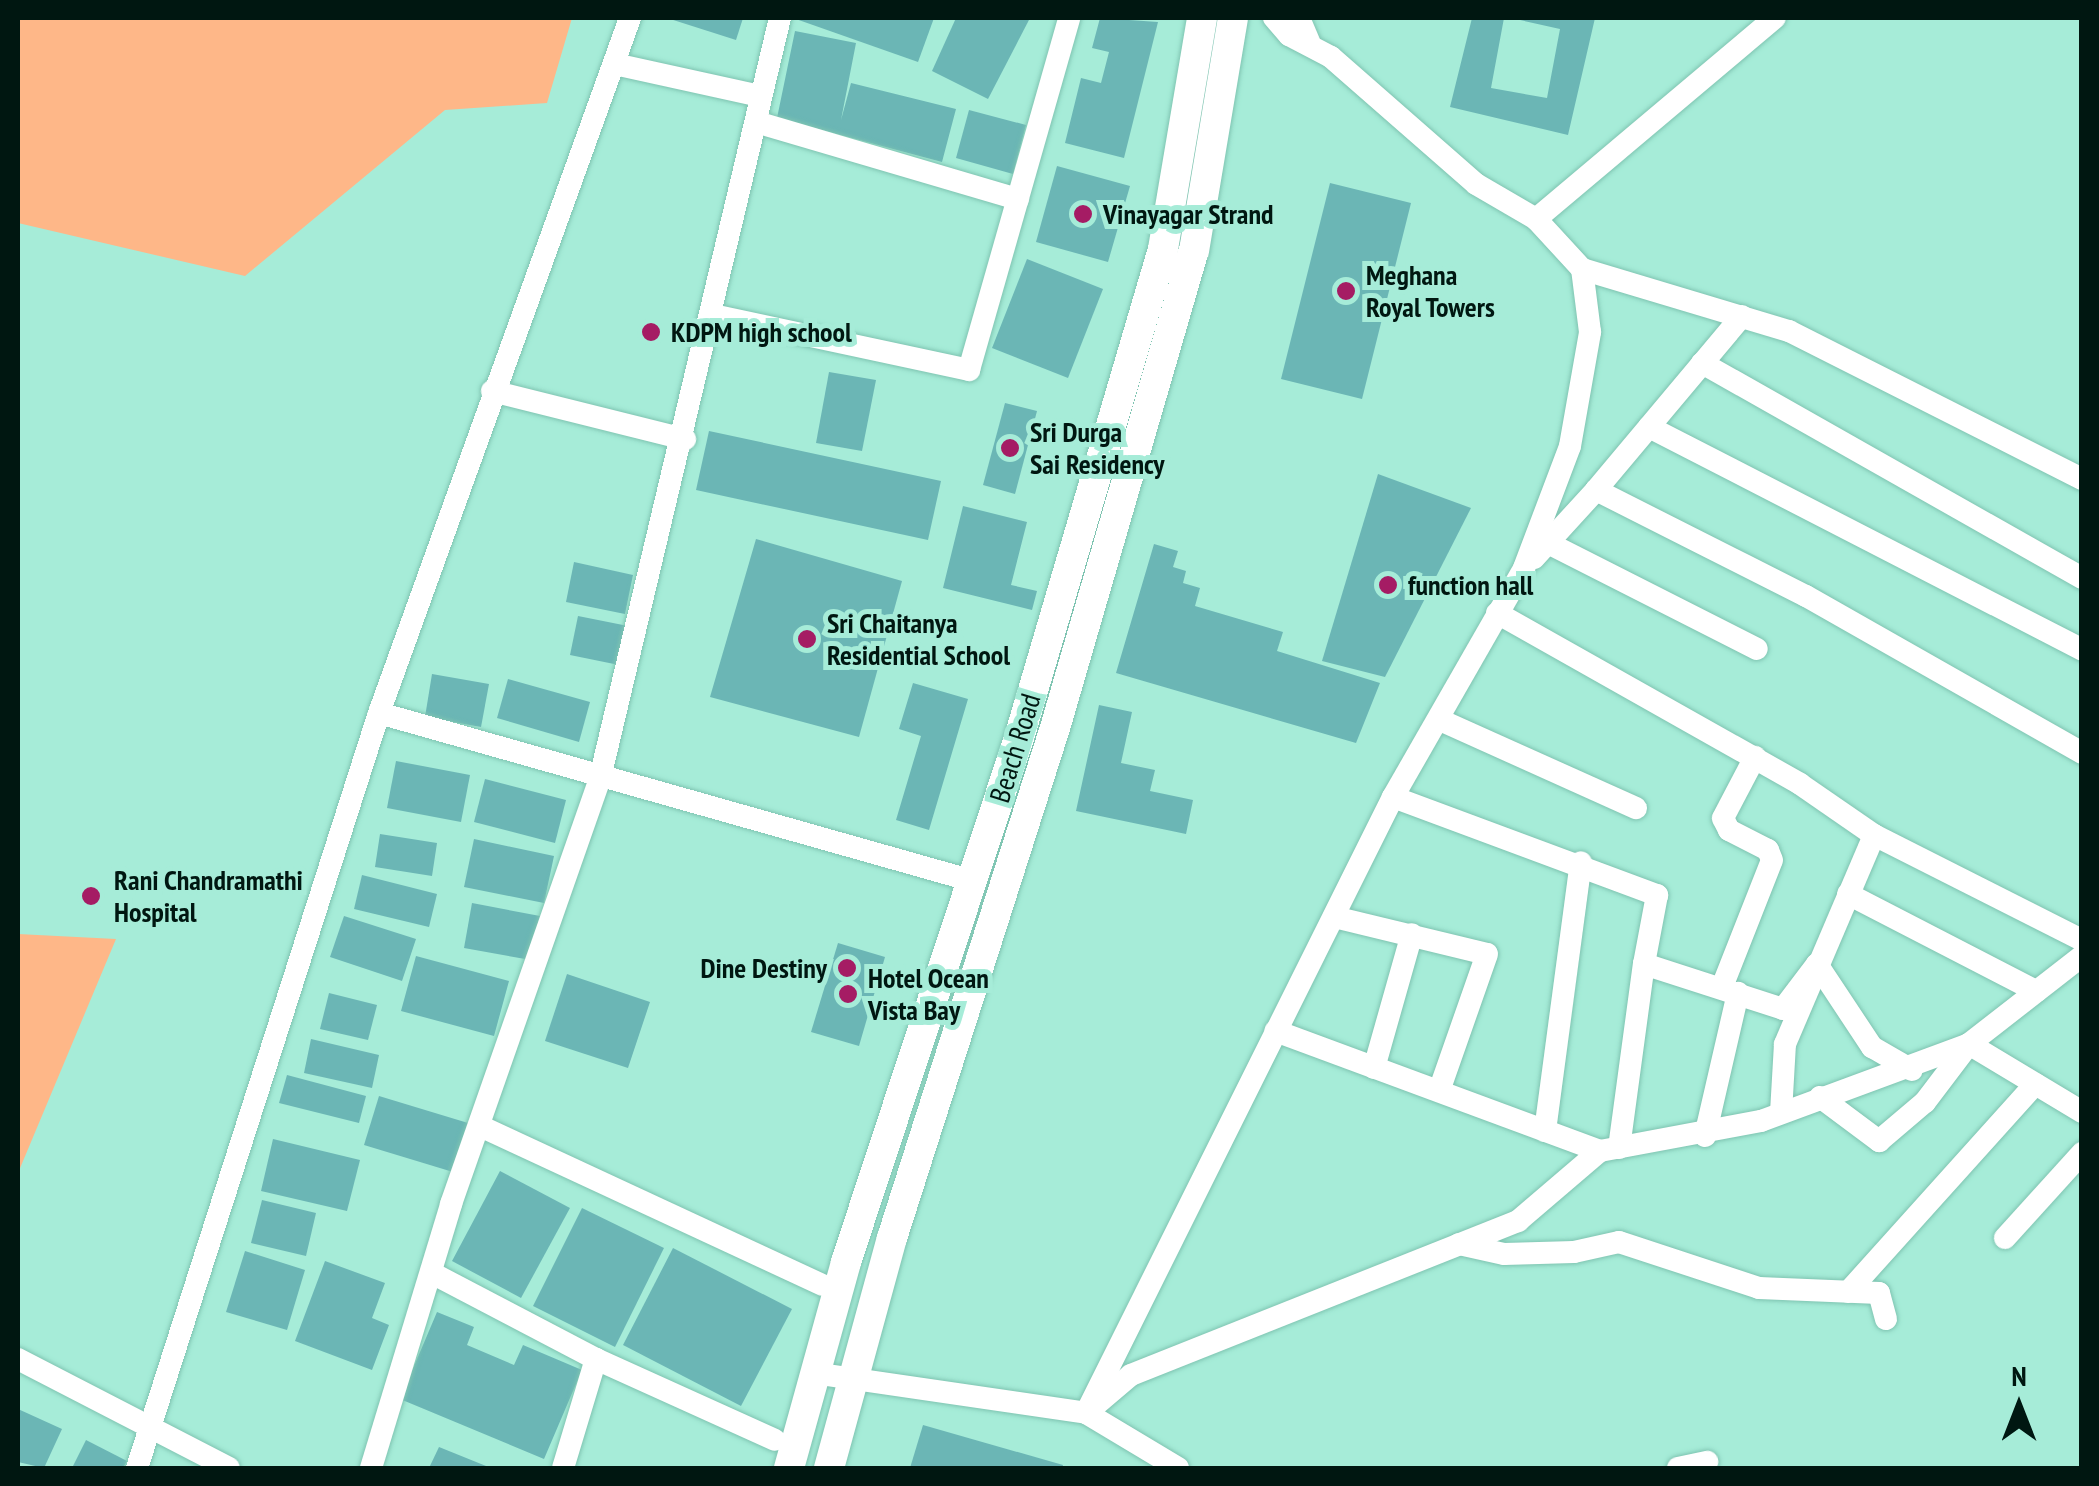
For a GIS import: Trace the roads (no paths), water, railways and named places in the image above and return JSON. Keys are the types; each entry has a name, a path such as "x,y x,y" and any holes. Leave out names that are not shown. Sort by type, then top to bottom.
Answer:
{"main road":[{"name":"Beach Road","path":"789,1468 820,1374 846,1262 972,881 1163,248 1202,18"},
{"name":"Beach Road","path":"829,1468 892,1238 1055,728 1194,250 1233,18"}],"street":[{"path":"137,1468 153,1430 378,713 630,18"},
{"path":"371,1468 480,1126 600,778 685,439 780,18"},
{"path":"713,315 969,370 1069,18"},
{"path":"1274,18 1289,34 1309,41 1476,184 1536,219 1582,269 1789,331 2082,479"},
{"path":"1299,18 1309,41"},
{"path":"1536,219 1775,18"},
{"path":"615,64 760,96"},
{"path":"756,122 1018,199"},
{"path":"1086,1413 1394,797 1524,568 1570,446 1590,332 1582,269"},
{"path":"1524,568 1596,490 1742,316"},
{"path":"1702,363 2082,578"},
{"path":"492,391 685,439"},
{"path":"1649,427 2082,650"},
{"path":"1596,490 1806,596 2082,754"},
{"path":"1548,543 1757,649"},
{"path":"1497,613 1755,757 1874,835 2082,940"},
{"path":"378,713 972,881"},
{"path":"1440,720 1636,808"},
{"path":"1705,1136 1730,990 1772,860 1768,850 1729,830 1723,818 1755,757"},
{"path":"1086,1413 1132,1374 1518,1222 1610,1149 1657,896 1581,862 1394,797"},
{"path":"1781,1113 1785,1044 1874,835"},
{"path":"1545,1130 1581,862"},
{"path":"1848,894 2036,991"},
{"path":"1334,916 1487,954 1438,1091"},
{"path":"1374,1068 1412,934"},
{"path":"1276,1031 1545,1130 1610,1149 1705,1136 1912,1070 1969,1044 2082,956"},
{"path":"1644,964 1783,1009 1817,964"},
{"path":"1817,964 1872,1047 1912,1070"},
{"path":"1969,1044 2082,1112"},
{"path":"1820,1097 1879,1140 1925,1102 1969,1044"},
{"path":"1848,1292 2035,1084"},
{"path":"480,1126 822,1285"},
{"path":"2005,1238 2082,1153"},
{"path":"1458,1244 1504,1254 1574,1252 1619,1242 1759,1288 1879,1293 1886,1319"},
{"path":"432,1273 596,1359 776,1440"},
{"path":"18,1359 230,1468"},
{"path":"563,1468 596,1359"},
{"path":"820,1374 1086,1413 1178,1468"},
{"path":"1678,1468 1708,1462"}],"place":[{"name":"Vinayagar Strand","path":"1083,214"},
{"name":"Meghana Royal Towers","path":"1346,291"},
{"name":"KDPM high school","path":"651,332"},
{"name":"Sri Durga Sai Residency","path":"1010,448"},
{"name":"function hall","path":"1388,585"},
{"name":"Sri Chaitanya Residential School","path":"807,639"},
{"name":"Rani Chandramathi Hospital","path":"91,896"},
{"name":"Dine Destiny","path":"847,968"},
{"name":"Hotel Ocean Vista Bay","path":"848,994"}]}
